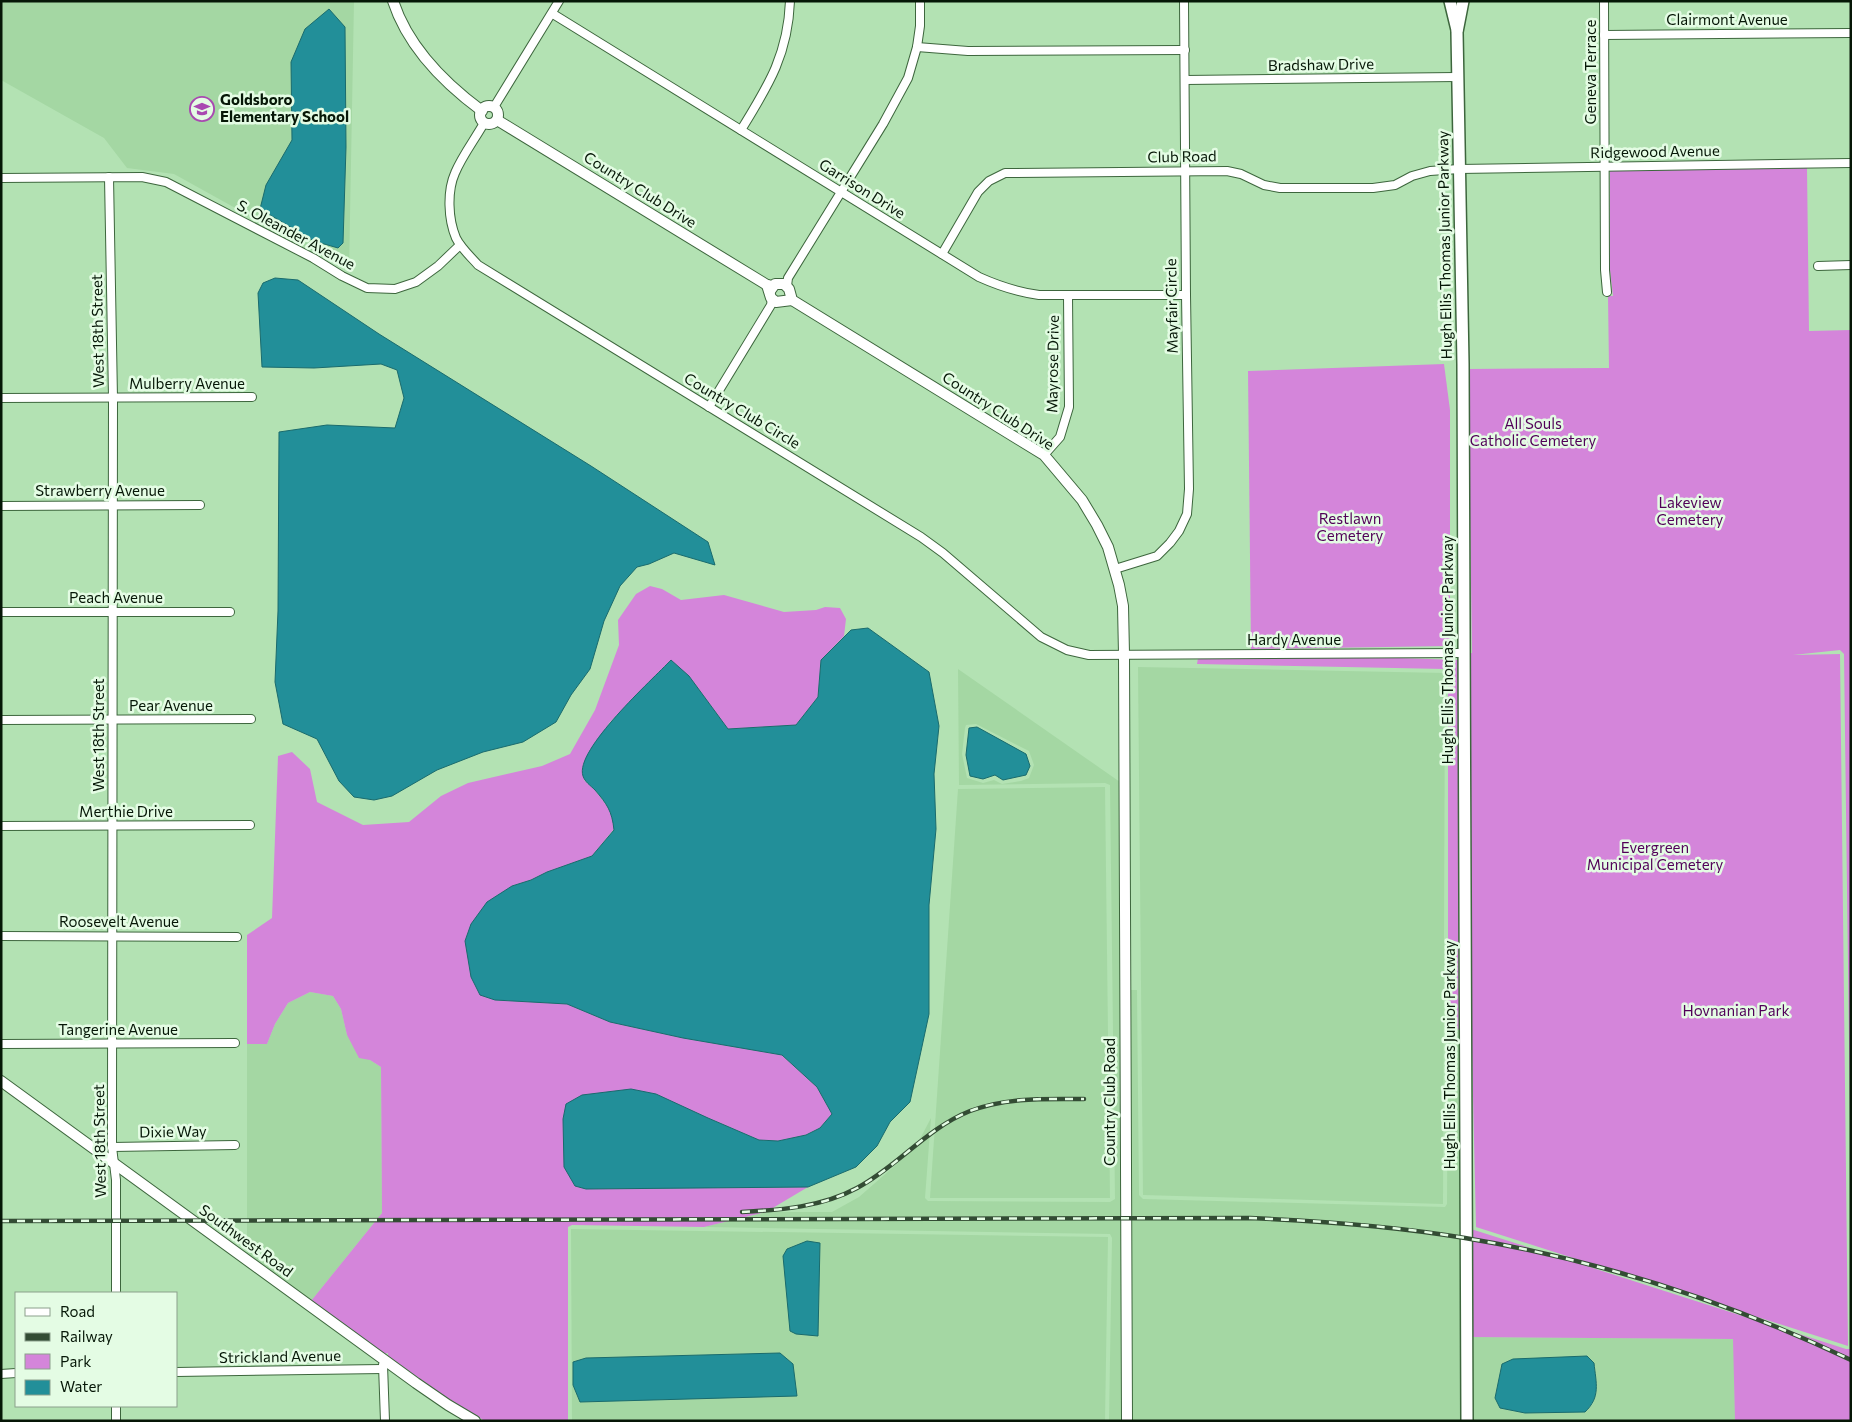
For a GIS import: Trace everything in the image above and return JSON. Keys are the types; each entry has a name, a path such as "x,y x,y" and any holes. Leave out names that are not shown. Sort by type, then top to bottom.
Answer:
{"main road":[{"name":"Hugh Ellis Thomas Junior Parkway","path":"1450,1 1457,32"},
{"name":"Hugh Ellis Thomas Junior Parkway","path":"1463,1 1457,32 1457,77 1462,364 1467,1421"}],"street":[{"path":"392,1 405,29 421,53 462,96 482,110"},
{"path":"494,107 560,1"},
{"path":"741,130 775,72 783,50 789,22 790,1"},
{"path":"709,407 893,106 908,78 917,47 920,26 920,1"},
{"name":"Mayfair Circle","path":"1115,569 1157,556 1170,544 1187,514 1189,489 1184,1"},
{"name":"Geneva Terrace","path":"1604,1 1605,270 1607,292"},
{"name":"Garrison Drive","path":"552,14 979,277 999,286 1020,293 1068,296 1186,295"},
{"name":"Clairmont Avenue","path":"1604,35 1851,33"},
{"path":"917,47 968,51 1185,50"},
{"name":"Bradshaw Drive","path":"1185,80 1457,77"},
{"path":"488,106 494,107 498,112 497,120 492,124 484,123 480,117 482,110 488,106"},
{"name":"Country Club Drive","path":"497,120 1044,455 1082,500 1097,524 1115,569 1123,606 1125,784"},
{"name":"Country Club Circle","path":"484,123 454,174 450,198 451,219 456,238 465,252 478,264 921,537 943,553 1041,637 1067,650 1089,655 1124,654"},
{"name":"Ridgewood Avenue","path":"1459,169 1851,163"},
{"name":"Club Road","path":"942,254 978,192 989,181 1005,173 1226,171 1241,174 1264,185 1280,188 1373,188 1396,185 1412,176 1430,171 1459,169"},
{"name":"West 18th Street","path":"109,177 113,398 112,1147 116,1180 116,1292"},
{"name":"S. Oleander Avenue","path":"1,178 142,177 166,182 314,258 342,276 367,288 395,289 416,282 438,266 460,245"},
{"path":"1818,266 1851,266"},
{"name":"Mayrose Drive","path":"1044,455 1060,437 1069,407 1068,296"},
{"name":"Mulberry Avenue","path":"1,398 252,397"},
{"name":"Strawberry Avenue","path":"1,506 200,505"},
{"name":"Peach Avenue","path":"1,612 230,612"},
{"name":"Hardy Avenue","path":"1124,654 1463,653"},
{"name":"Pear Avenue","path":"1,720 251,719"},
{"name":"Country Club Road","path":"1125,784 1127,1421"},
{"name":"Merthie Drive","path":"1,826 250,825"},
{"name":"Roosevelt Avenue","path":"1,936 237,937"},
{"name":"Tangerine Avenue","path":"1,1044 236,1043"},
{"name":"Southwest Road","path":"1,1081 448,1405 475,1421"},
{"name":"Dixie Way","path":"112,1147 235,1145"},
{"path":"383,1358 385,1421"},
{"name":"Strickland Avenue","path":"178,1372 383,1370"},
{"path":"1,1374 15,1374"},
{"path":"116,1407 116,1421"}],"shaded area":[{"name":"Goldsboro Elementary School","path":"1,1 354,1 349,271 174,174 127,168 104,138 1,80"},
{"path":"1138,667 1445,673 1443,1204 1143,1195"},
{"path":"958,669 1120,782 1122,1421 1109,1421 1112,1238 1110,1234 704,1227 766,1212 832,1212 859,1197 907,1155 921,1137 931,1118 925,1198 928,1201 1110,1202 1115,1199 1110,785 1105,783 959,785","holes":["976,724 1029,751 1034,765 1029,778 1002,784 994,780 983,783 967,778 962,754 966,725"]},
{"path":"1105,787 1110,1198 930,1198 958,789"},
{"path":"1130,990 1137,990 1139,1195 1143,1199 1445,1207 1447,1204 1448,1021 1459,1030 1462,1421 1133,1421"},
{"path":"310,992 333,996 341,1009 347,1035 370,1060 381,1067 382,1213 311,1301 247,1254 247,1044 267,1044 275,1024 288,1003"},
{"path":"571,1229 1108,1237 1105,1421 572,1421"},
{"path":"1472,1337 1734,1339 1735,1421 1472,1421","holes":["1594,1363 1596,1391 1593,1404 1585,1412 1524,1413 1500,1408 1495,1398 1502,1364"]}],"green space":[{"name":"Evergreen Municipal Cemetery","path":"1807,168 1809,331 1851,330 1851,1198 1844,654 1840,650 1793,655 1840,654 1848,1346 1476,1227 1463,653 1472,653 1468,369 1609,368 1608,296 1613,296 1610,270 1610,171"},
{"name":"Restlawn Cemetery","path":"1444,364 1450,410 1450,646 1251,649 1248,371"},
{"path":"650,586 662,589 681,600 724,595 784,612 816,610 825,607 840,608 846,619 844,636 821,660 818,697 796,725 728,729 689,676 638,695 609,723 584,780 594,789 612,812 614,829 592,856 512,886 495,1000 567,1004 610,1022 683,1038 782,1055 817,1087 832,1114 820,1128 806,1135 778,1141 759,1140 708,1118 576,1186 586,1189 808,1187 766,1212 704,1227 572,1225 568,1227 568,1421 485,1421 451,1401 388,1356 388,1353 384,1354 311,1301 382,1213 381,1067 370,1060 359,1058 347,1035 341,1009 333,996 310,992 288,1003 275,1024 267,1044 247,1044 247,935 272,918 278,756 292,752 310,769 317,802 363,825 409,822 441,796 468,783 542,766 570,754 595,710 619,645 618,620 636,594"},
{"path":"1198,658 1400,658 1458,660 1459,1030 1448,1021 1448,671 1445,669 1197,664"},
{"path":"1471,1229 1846,1349 1851,1349 1851,1421 1735,1421 1733,1339 1472,1337"}],"water":[{"path":"329,9 345,27 346,147 343,243 338,248 314,241 260,209 266,185 292,140 291,62 305,29"},
{"path":"275,278 298,280 379,334 591,466 708,542 715,565 674,553 637,567 620,586 604,621 590,669 571,695 556,722 523,742 483,752 437,770 392,796 374,800 354,797 339,781 317,739 283,724 275,682 278,611 279,432 327,425 395,428 404,398 397,370 381,364 314,368 262,367 258,293 263,283"},
{"path":"868,628 929,672 939,726 934,774 936,829 929,905 929,1014 910,1102 890,1122 877,1146 856,1167 808,1187 586,1189 575,1186 564,1167 563,1119 566,1104 582,1095 631,1089 656,1094 759,1140 778,1141 806,1135 820,1128 832,1114 817,1087 782,1055 683,1038 610,1022 567,1004 495,1000 480,995 471,977 465,941 471,924 487,902 512,886 592,856 614,830 612,818 606,804 583,776 583,764 590,750 617,715 671,660 689,676 728,729 796,725 818,697 821,660 851,630"},
{"path":"977,727 1026,754 1030,766 1026,775 1003,780 995,775 983,779 970,776 966,755 969,728"},
{"path":"807,1241 820,1243 818,1336 796,1334 790,1331 783,1256 787,1249"},
{"path":"780,1353 793,1364 797,1396 580,1402 573,1385 573,1362 586,1358"},
{"path":"1587,1356 1594,1363 1596,1389 1593,1401 1585,1412 1525,1413 1500,1408 1495,1398 1502,1364 1513,1359"}],"railway":[{"path":"742,1212 801,1206 844,1194 872,1179 954,1118 984,1106 1012,1101 1084,1099"},
{"path":"1,1221 1250,1218 1331,1222 1412,1230 1465,1238 1515,1247 1613,1271 1710,1302 1805,1339 1851,1360"}],"place":[{"name":"Goldsboro Elementary School","path":"202,109"}],"park label":[{"name":"All Souls Catholic Cemetery","path":"1533,432"},
{"name":"Lakeview Cemetery","path":"1690,512"},
{"name":"Hovnanian Park","path":"1736,1011"}]}
